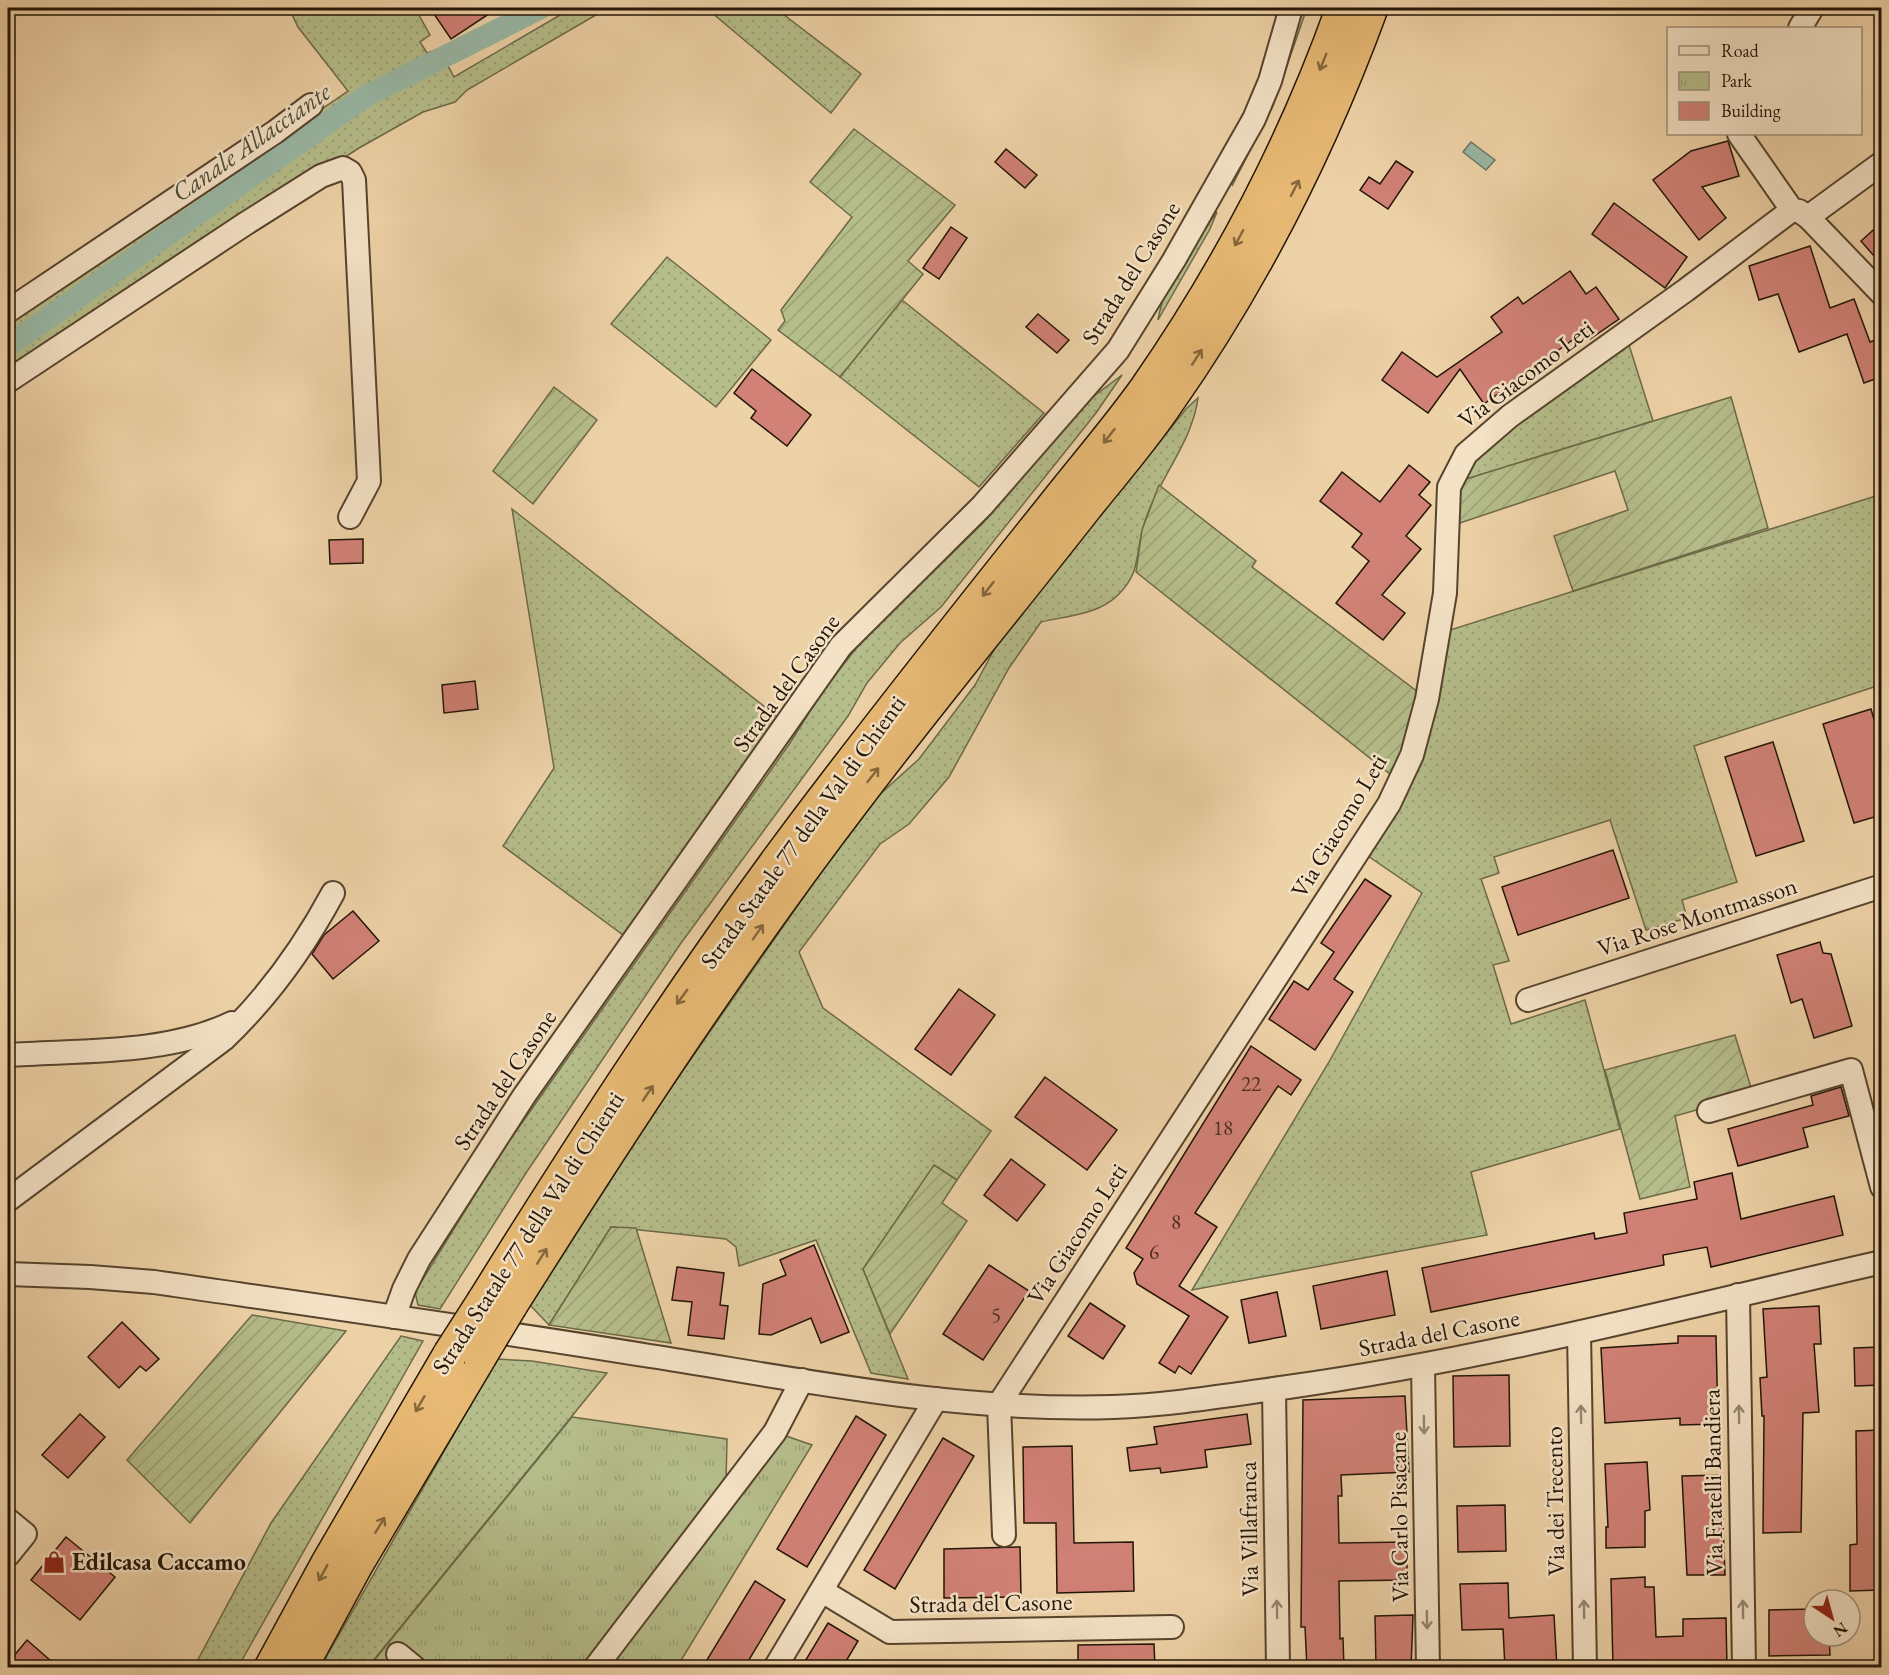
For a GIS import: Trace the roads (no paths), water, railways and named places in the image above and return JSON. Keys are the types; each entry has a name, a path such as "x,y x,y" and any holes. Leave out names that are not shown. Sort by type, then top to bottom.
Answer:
{"highway":[{"name":"Strada Statale 77 della Val di Chienti","path":"271,1668 328,1563 497,1303 558,1182 671,1011 825,797 1145,390 1220,274 1277,169 1323,63 1343,8"},
{"name":"Strada Statale 77 della Val di Chienti","path":"497,1303 585,1187 791,885 908,730 1165,406 1242,287 1298,184 1346,76 1371,8"},
{"name":"Strada Statale 77 della Val di Chienti","path":"300,1668 465,1355"}],"street":[{"name":"Strada del Casone","path":"394,1317 404,1289 419,1259 524,1096 841,646 982,506 1118,350 1174,260 1254,119 1270,81 1291,8"},
{"path":"1801,27 1812,8"},
{"path":"8,311 276,132 311,105"},
{"path":"1740,135 1800,214 1881,294"},
{"name":"Via Giacomo Leti","path":"999,1404 1349,865 1402,778 1420,728 1439,636 1445,593 1449,487 1466,454 1510,416 1672,300 1881,163"},
{"path":"8,381 235,230 321,176 343,168 350,172 354,180 369,482 350,517"},
{"name":"Via Rose Montmasson","path":"1528,1000 1881,886"},
{"path":"8,1200 224,1039 250,1014 283,974 333,893"},
{"path":"8,1055 166,1042 205,1034 250,1014"},
{"path":"1709,1111 1851,1070 1881,1188"},
{"name":"Strada del Casone","path":"8,1274 154,1282 936,1399 1045,1407 1117,1407 1274,1389 1423,1366 1579,1333 1881,1262"},
{"name":"Via Fratelli Bandiera","path":"1738,1295 1744,1668"},
{"name":"Via dei Trecento","path":"1579,1333 1585,1668"},
{"name":"Via Carlo Pisacane","path":"1423,1366 1428,1668"},
{"path":"595,1668 775,1432 802,1380"},
{"name":"Via Villafranca","path":"1274,1389 1278,1668"},
{"path":"776,1668 936,1399"},
{"path":"999,1404 1004,1535"},
{"path":"8,1520 24,1534 8,1555"},
{"name":"Strada del Casone","path":"822,1591 890,1632 1172,1627"}],"waterway":[{"name":"Canale Allacciante","path":"8,346 368,95 541,8"}],"place":[{"name":"Edilcasa Caccamo","path":"54,1562"}]}
